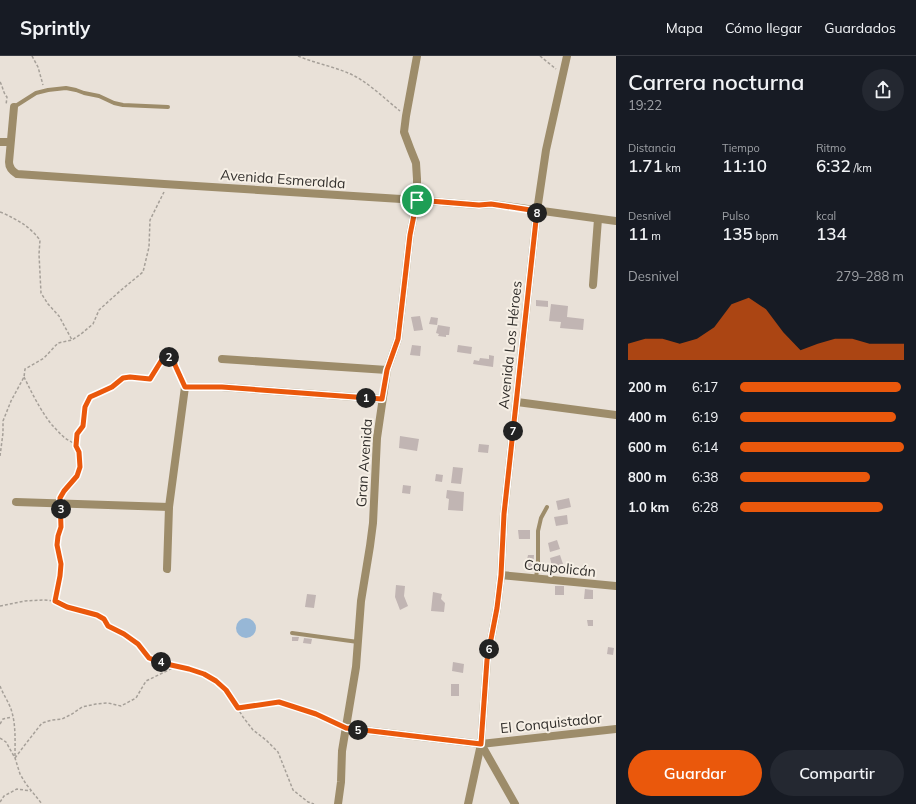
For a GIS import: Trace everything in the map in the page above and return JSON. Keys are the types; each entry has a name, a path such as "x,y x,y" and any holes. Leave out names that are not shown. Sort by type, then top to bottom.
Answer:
{"street":[{"name":"Gran Avenida","path":"338,804 341,782 342,751 356,667 361,601 371,539 376,438 387,370 398,339 410,235 417,200 416,163 404,132 417,56"},
{"name":"Avenida Los Héroes","path":"468,804 481,744 487,660 497,608 501,575 504,514 537,211 546,150 566,56"},
{"name":"Avenida Esmeralda","path":"14,107 9,165 12,171 17,174 479,205 491,204 616,221"},
{"path":"0,142 10,142"},
{"path":"593,285 598,219"},
{"path":"222,359 387,370"},
{"path":"167,569 169,507 185,387 222,387 382,399"},
{"path":"517,402 616,415"},
{"path":"16,502 169,507"},
{"name":"Caupolicán","path":"501,575 616,586"},
{"name":"El Conquistador","path":"346,728 481,744 616,729"},
{"path":"481,744 515,804"}],"lane":[{"path":"14,107 32,95 60,88 71,89 99,96 114,103 123,105 168,107"},
{"path":"536,578 538,562 538,531 541,518 547,507"},
{"path":"292,633 358,642"}],"path":[{"path":"32,56 40,73 44,91"},
{"path":"298,56 349,73 366,84 406,116"},
{"path":"540,56 562,74"},
{"path":"0,82 7,97 6,110"},
{"path":"0,456 3,421 11,401 24,377 25,369 44,358 58,343 72,340 81,334 93,324 99,310 143,272 149,247 150,220 165,189 164,184"},
{"path":"0,212 22,222 33,231 40,240 39,254 41,293 48,304 59,316 72,340"},
{"path":"76,446 77,434 83,426 85,407 90,397 112,387 123,378 130,377 150,379 163,358 174,356 175,365 185,387"},
{"path":"24,377 38,405 52,426 76,446 79,452 80,467 77,476 60,498 61,527 57,545 61,564 55,601"},
{"path":"0,606 25,601 55,601 67,607 97,615 104,619 108,626 124,634 138,644 149,658 204,674 216,681 226,690 242,717 253,730 278,752 294,790 308,802 314,804"},
{"path":"15,758 42,723 62,719 82,708 96,704 108,703 121,706 136,698 146,681 177,666"},
{"path":"0,686 10,709 16,732 15,758"},
{"path":"238,708 279,702 316,714 346,728"},
{"path":"0,724 3,719 12,717"},
{"path":"0,738 6,742 15,758 20,774 42,804"},
{"path":"0,802 4,796 17,789 31,791"}],"water":[{"path":"246,618 253,621 256,628 253,635 246,638 239,635 236,628 239,621"}],"building":[{"path":"536,300 548,301 548,307 536,306"},
{"path":"551,304 568,306 567,317 584,319 583,330 560,328 561,322 549,321"},
{"path":"420,316 423,330 414,331 411,317"},
{"path":"431,317 438,318 437,325 429,324"},
{"path":"438,325 450,327 449,335 446,335 446,337 438,336 439,334 436,333"},
{"path":"412,345 421,346 420,356 410,355"},
{"path":"458,345 472,347 471,354 457,352"},
{"path":"489,355 494,356 493,367 473,364 474,360 479,361 480,358 489,359"},
{"path":"400,436 419,439 417,451 399,448"},
{"path":"479,444 489,445 488,453 478,452"},
{"path":"453,467 463,468 461,484 451,483"},
{"path":"436,474 443,475 442,482 435,481"},
{"path":"403,485 411,486 410,494 402,493"},
{"path":"447,490 464,492 463,511 448,510 449,499 446,498"},
{"path":"569,498 571,507 558,510 556,501"},
{"path":"567,515 568,524 556,526 554,517"},
{"path":"518,530 530,530 530,539 519,539"},
{"path":"557,540 560,549 550,552 548,543"},
{"path":"528,555 534,555 533,567 525,567 525,560 527,560"},
{"path":"560,555 563,564 552,567 550,558"},
{"path":"396,585 405,586 404,596 408,606 400,610 395,597"},
{"path":"555,586 564,586 564,595 555,595"},
{"path":"585,589 593,590 593,599 584,599"},
{"path":"433,592 442,594 441,599 445,603 444,612 431,611"},
{"path":"307,594 316,595 314,608 305,607"},
{"path":"587,620 593,620 593,626 588,626"},
{"path":"292,637 299,637 298,641 292,641"},
{"path":"304,638 312,639 311,644 303,643"},
{"path":"608,647 614,648 613,655 607,654"},
{"path":"453,662 464,664 463,673 452,671"},
{"path":"451,684 459,684 459,696 451,696"}],"route":[{"path":"417,200 479,205 491,204 537,211 504,514 501,575 497,608 487,660 481,744 346,728 316,714 279,702 238,708 226,690 216,681 204,674 149,658 138,644 124,634 108,626 104,619 97,615 67,607 55,601 61,564 57,545 61,527 60,498 77,476 80,467 79,452 76,446 77,434 83,426 85,407 90,397 112,387 123,378 130,377 150,379 163,358 174,356 175,365 185,387 222,387 382,399 387,370 398,339 410,235 417,200"}]}
